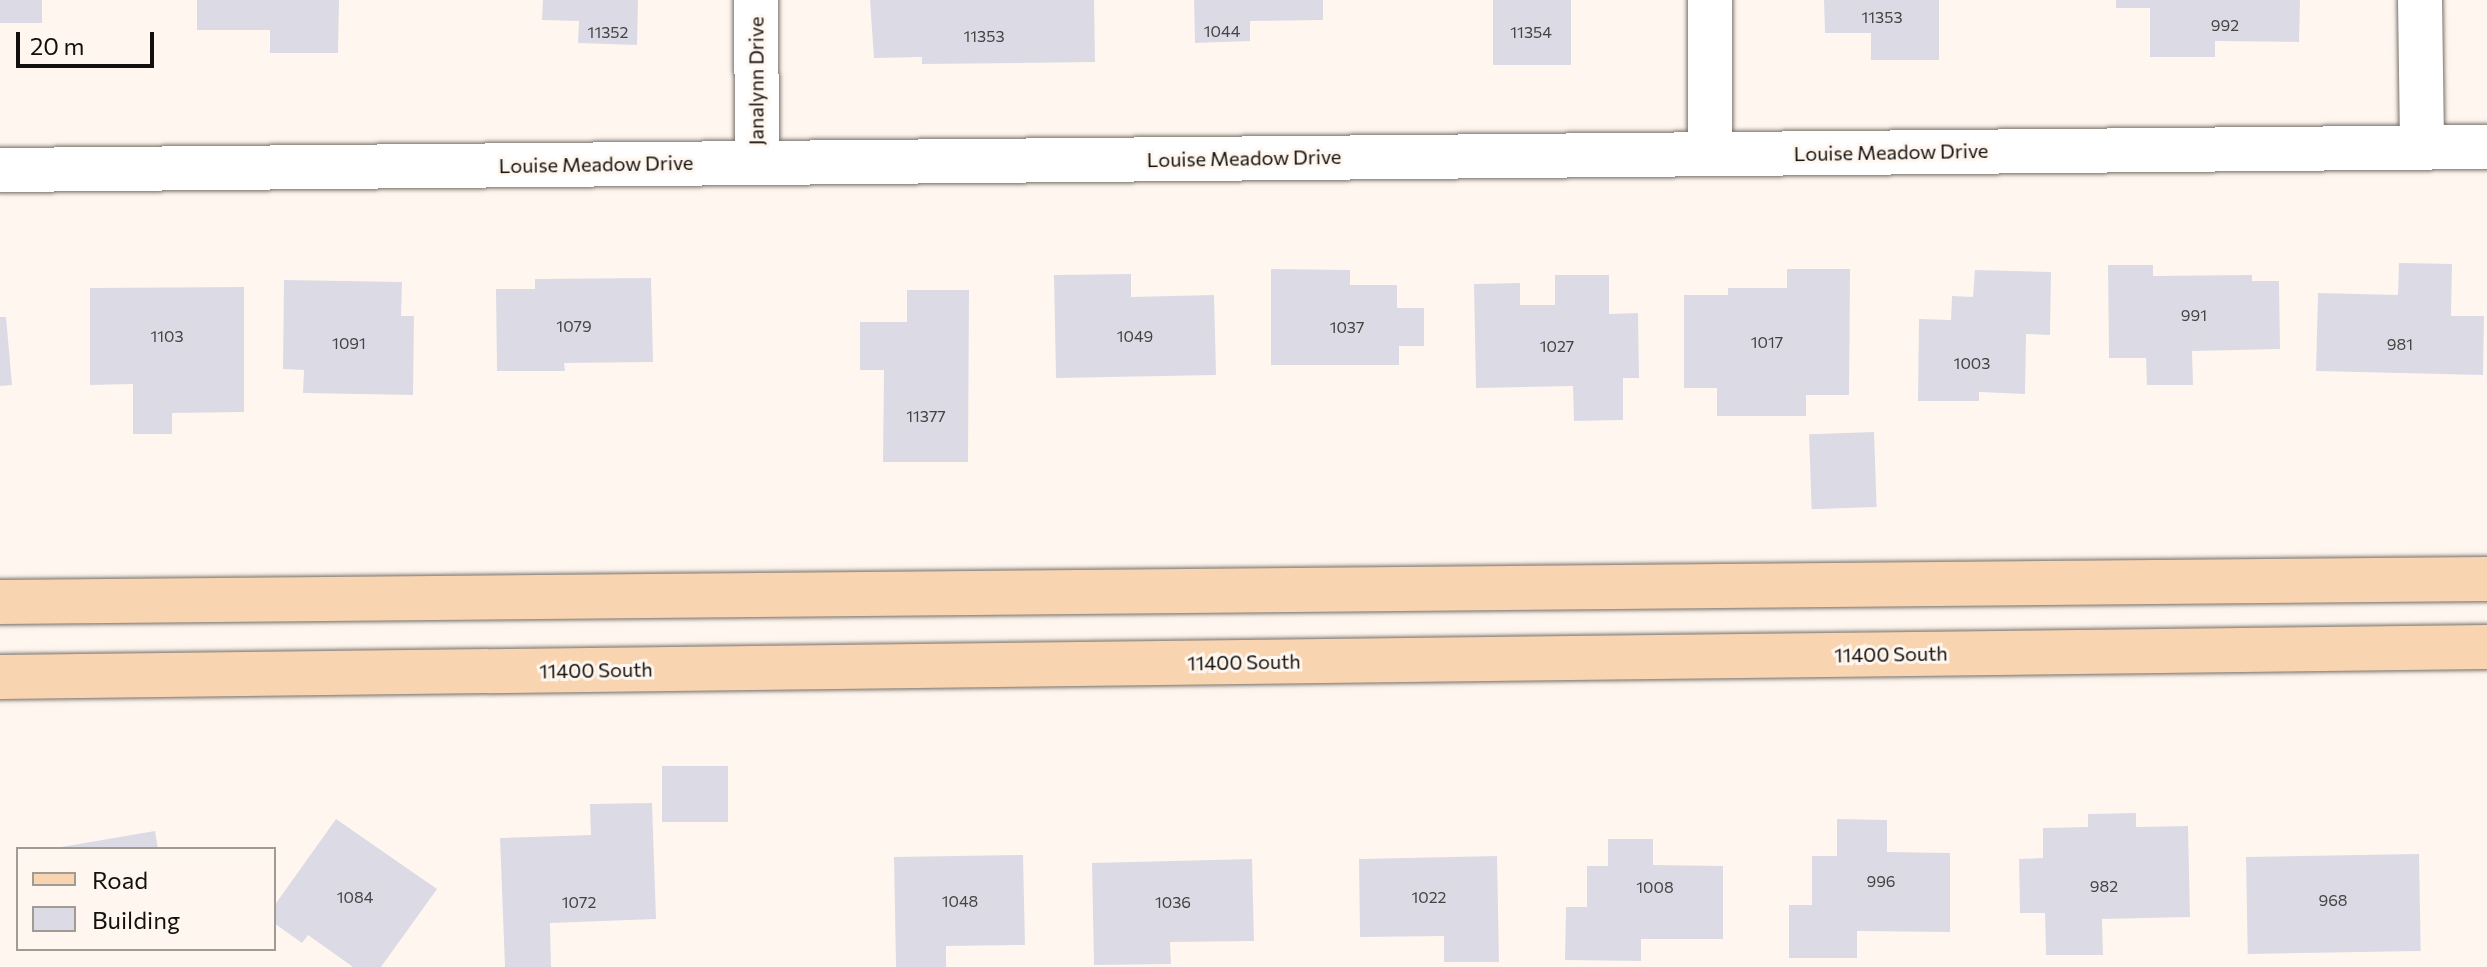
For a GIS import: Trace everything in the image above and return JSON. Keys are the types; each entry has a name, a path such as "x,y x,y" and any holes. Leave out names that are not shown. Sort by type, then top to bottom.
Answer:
{"main road":[{"path":"0,602 2487,579"},
{"name":"11400 South","path":"0,677 2487,647"}],"street":[{"name":"Janalynn Drive","path":"756,0 757,163"},
{"path":"1710,0 1710,154"},
{"path":"2420,0 2422,147"},
{"name":"Louise Meadow Drive","path":"0,170 2487,147"}],"building":[{"path":"0,0 42,0 42,23 0,23"},
{"path":"197,0 339,0 338,53 270,53 270,30 197,30"},
{"path":"543,0 638,0 637,45 578,43 579,21 542,20"},
{"path":"870,0 1094,0 1095,62 922,64 922,57 874,58"},
{"path":"1194,0 1323,0 1323,20 1250,21 1250,41 1195,43"},
{"path":"1493,0 1571,0 1571,65 1493,65"},
{"path":"1824,0 1939,0 1939,60 1871,60 1871,33 1825,33"},
{"path":"2116,0 2300,0 2299,42 2215,41 2215,57 2150,57 2150,8 2116,8"},
{"path":"2399,263 2452,264 2451,316 2484,316 2483,375 2316,371 2318,293 2398,295"},
{"path":"2108,265 2153,265 2153,276 2252,275 2252,281 2279,281 2280,349 2192,351 2193,385 2147,385 2146,358 2109,358"},
{"path":"1271,269 1350,270 1350,285 1397,285 1397,308 1424,308 1424,346 1399,346 1399,365 1271,365"},
{"path":"1787,269 1850,269 1849,395 1806,395 1806,416 1717,416 1717,388 1684,388 1684,295 1728,295 1728,288 1787,288"},
{"path":"1975,270 2051,272 2050,335 2026,334 2025,394 1979,392 1979,401 1918,401 1919,319 1951,320 1952,296 1973,297"},
{"path":"1131,274 1131,297 1214,295 1216,375 1056,378 1054,275"},
{"path":"1555,275 1609,275 1609,314 1638,313 1639,378 1623,378 1623,420 1574,421 1573,386 1476,388 1474,284 1520,283 1520,305 1555,305"},
{"path":"651,278 653,362 564,363 565,371 497,371 496,289 535,289 535,279"},
{"path":"284,280 402,282 401,316 414,316 413,395 303,393 304,370 283,369"},
{"path":"244,287 244,412 172,413 172,434 133,434 133,384 90,385 90,288"},
{"path":"907,290 969,290 968,462 883,462 884,370 860,370 860,322 907,322"},
{"path":"0,317 6,317 12,385 0,386"},
{"path":"1874,432 1877,507 1812,509 1809,434"},
{"path":"662,766 728,766 728,822 662,822"},
{"path":"652,803 656,919 550,923 551,967 505,967 500,838 591,835 590,804"},
{"path":"2136,813 2136,827 2188,826 2190,917 2102,919 2103,955 2046,955 2045,913 2020,913 2019,859 2043,858 2043,828 2088,827 2088,814"},
{"path":"336,819 437,889 381,967 353,967 308,935 302,943 276,924 276,903"},
{"path":"1837,819 1887,820 1887,852 1950,853 1950,932 1857,931 1857,958 1789,958 1789,905 1812,905 1812,856 1837,856"},
{"path":"155,831 158,847 61,847"},
{"path":"1608,839 1653,839 1653,865 1723,866 1723,939 1641,939 1641,961 1565,960 1566,907 1587,907 1587,866 1608,866"},
{"path":"2419,854 2421,951 2248,954 2246,857"},
{"path":"1023,855 1025,945 946,946 946,967 896,967 894,857"},
{"path":"1497,856 1499,962 1444,962 1444,936 1360,937 1359,859"},
{"path":"1252,859 1254,941 1170,942 1171,964 1094,965 1092,863"}]}
